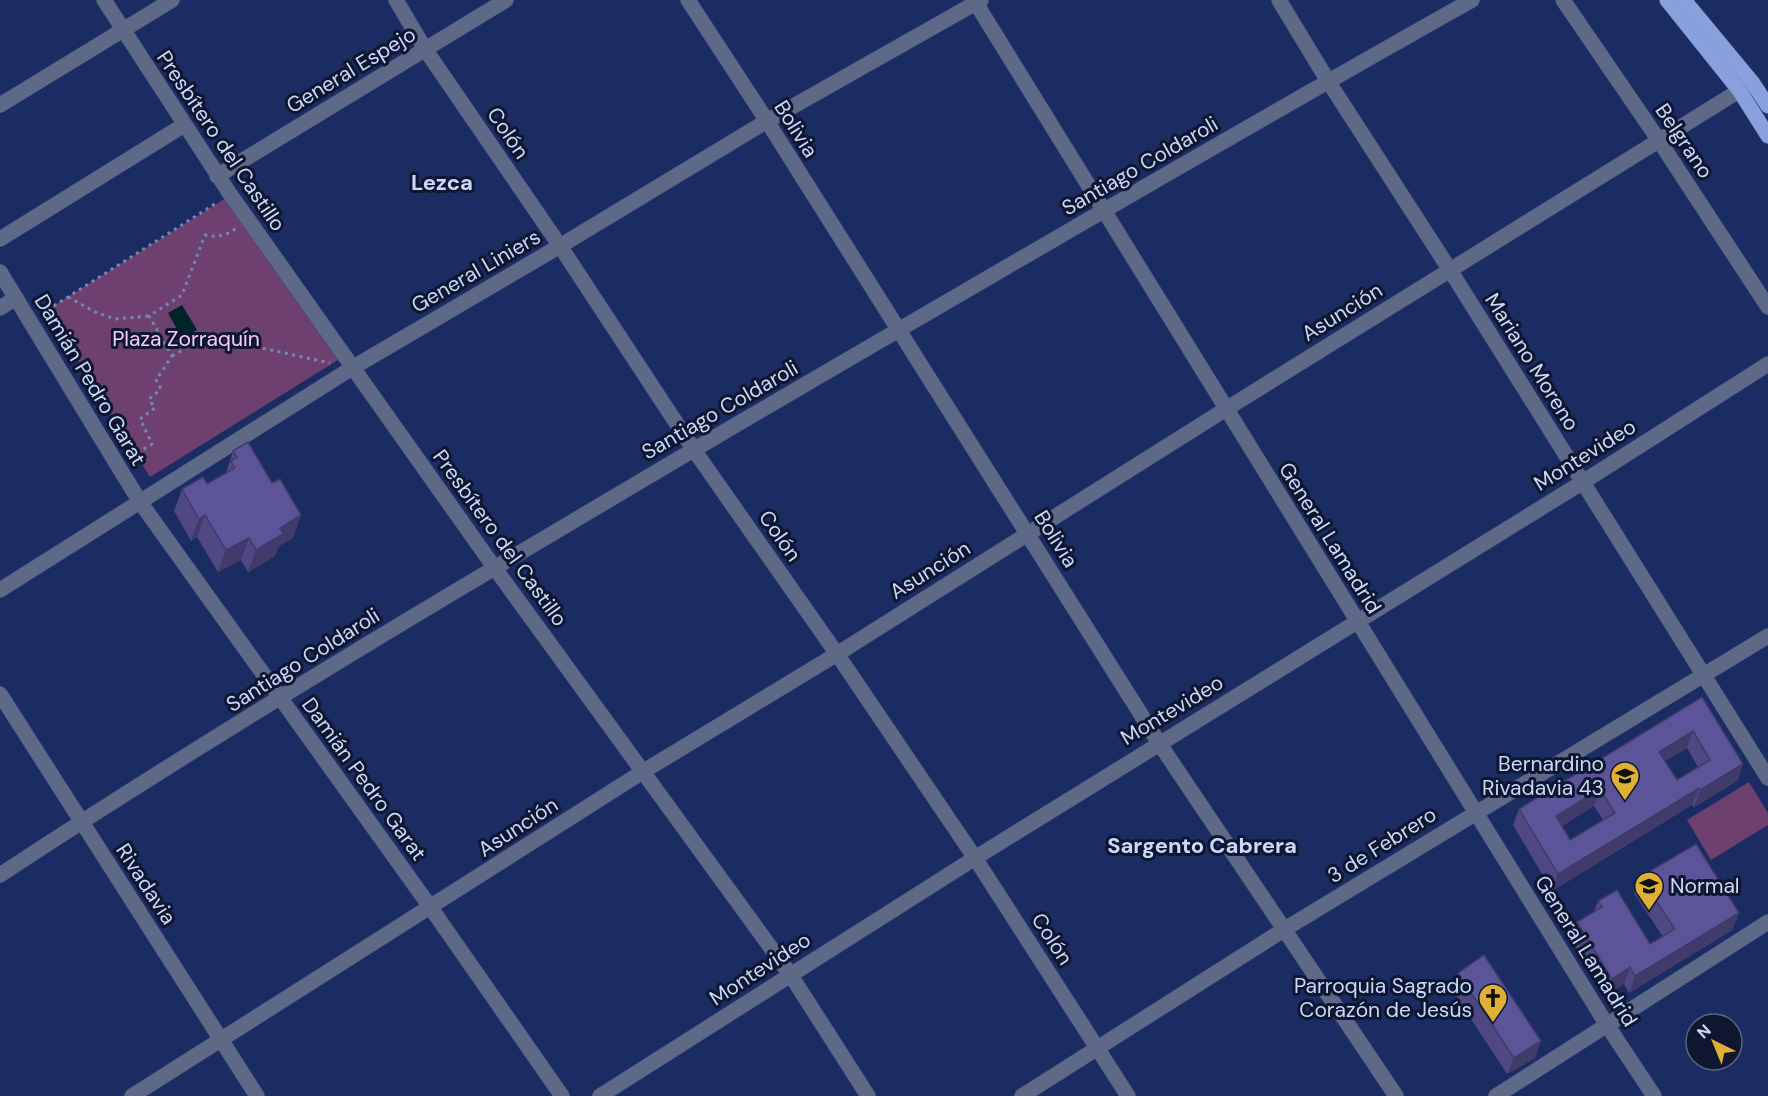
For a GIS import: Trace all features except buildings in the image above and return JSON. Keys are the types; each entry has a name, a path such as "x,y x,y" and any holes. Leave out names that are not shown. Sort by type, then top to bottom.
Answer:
{"main road":[{"path":"1668,0 1746,86 1768,106"},
{"path":"1684,0 1746,86 1768,136"}],"street":[{"name":"Presbítero del Castillo","path":"104,0 217,176 494,567 790,974 868,1096"},
{"path":"0,105 172,0"},
{"name":"Colón","path":"396,0 425,49 560,246 694,450 837,654 975,858 1128,1096"},
{"name":"General Espejo","path":"217,176 506,0"},
{"name":"Bolivia","path":"688,0 1159,742 1396,1096"},
{"name":"Mariano Moreno","path":"1279,0 1768,778"},
{"name":"Santiago Coldaroli","path":"0,875 279,698 494,567 898,330 1472,0"},
{"name":"Belgrano","path":"1563,0 1658,139 1768,307"},
{"name":"General Liniers","path":"0,590 352,368 767,122 977,1"},
{"name":"General Lamadrid","path":"977,1 1357,622 1607,1025 1654,1096"},
{"name":"Asunción","path":"132,1096 644,771 837,654 1027,533 1746,86"},
{"path":"0,239 184,125"},
{"name":"Damián Pedro Garat","path":"0,272 140,502 431,908 562,1096"},
{"path":"0,309 16,298"},
{"name":"Montevideo","path":"600,1096 1159,742 1583,482 1768,364"},
{"name":"3 de Febrero","path":"1022,1096 1285,929 1768,636"},
{"name":"Rivadavia","path":"0,694 256,1096"},
{"path":"1496,1096 1768,922"}],"path":[{"path":"30,321 230,194"},
{"path":"68,297 95,312 115,319 149,316 182,295 205,235 215,237 226,235 249,221"},
{"path":"149,316 172,356"},
{"path":"118,466 152,444 140,419 155,408 149,399 160,390 160,385 156,380 172,356 207,336 352,368"}],"green space":[{"name":"Plaza Zorraquín","path":"234,193 338,360 150,477 47,310"},
{"path":"1749,782 1768,813 1768,825 1711,860 1687,820"}],"shaded area":[{"path":"182,305 197,330 182,338 168,313"}],"place":[{"name":"Bernardino Rivadavia 43","path":"1625,802"},
{"name":"Normal","path":"1649,912"},
{"name":"Parroquia Sagrado Corazón de Jesús","path":"1493,1024"}],"district":[{"name":"Lezca","path":"442,182"},
{"name":"Sargento Cabrera","path":"1202,845"}]}
